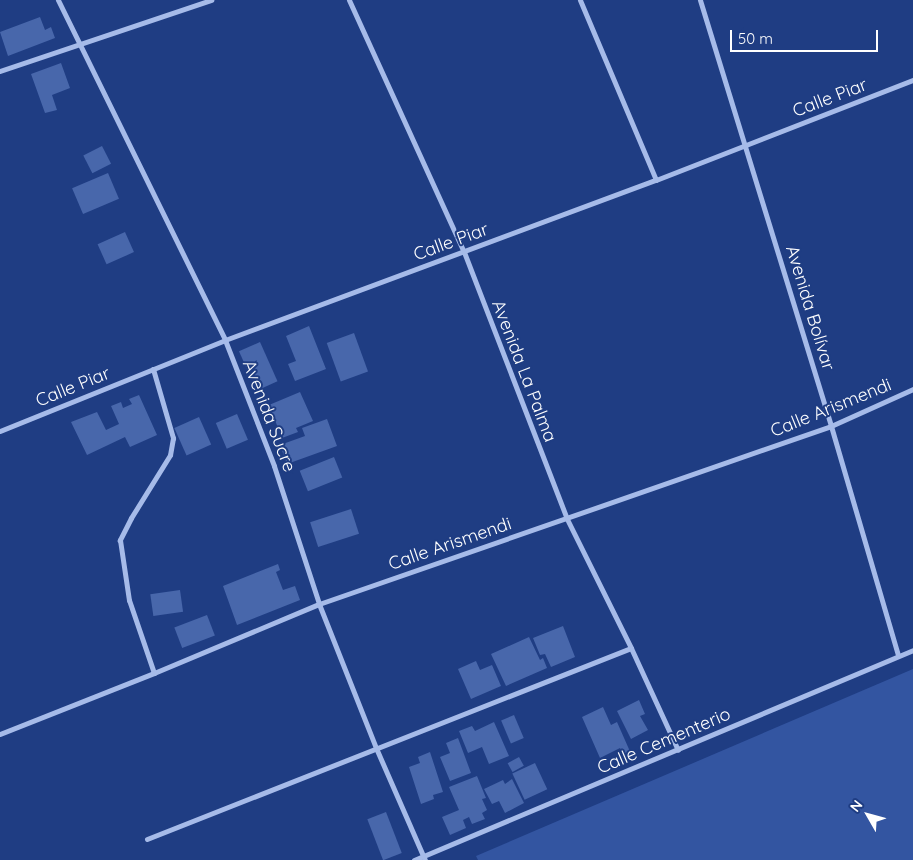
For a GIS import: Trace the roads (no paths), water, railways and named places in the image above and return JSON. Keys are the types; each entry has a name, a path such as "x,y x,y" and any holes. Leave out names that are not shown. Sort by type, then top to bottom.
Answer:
{"street":[{"name":"Avenida Sucre","path":"58,0 224,340 274,466 318,604 376,748 424,857"},
{"path":"0,71 79,46 210,0"},
{"name":"Avenida La Palma","path":"349,0 464,252 567,519 631,648 678,750"},
{"path":"580,0 656,180"},
{"name":"Avenida Bolívar","path":"700,0 831,426 898,655"},
{"name":"Calle Piar","path":"0,431 224,340 656,180 913,80"},
{"path":"153,369 173,438 170,454 130,518 120,540 129,600 154,673"},
{"name":"Calle Arismendi","path":"0,734 154,673 318,604 831,426 913,389"},
{"path":"147,839 631,648"},
{"name":"Calle Cementerio","path":"414,860 913,650"}]}
